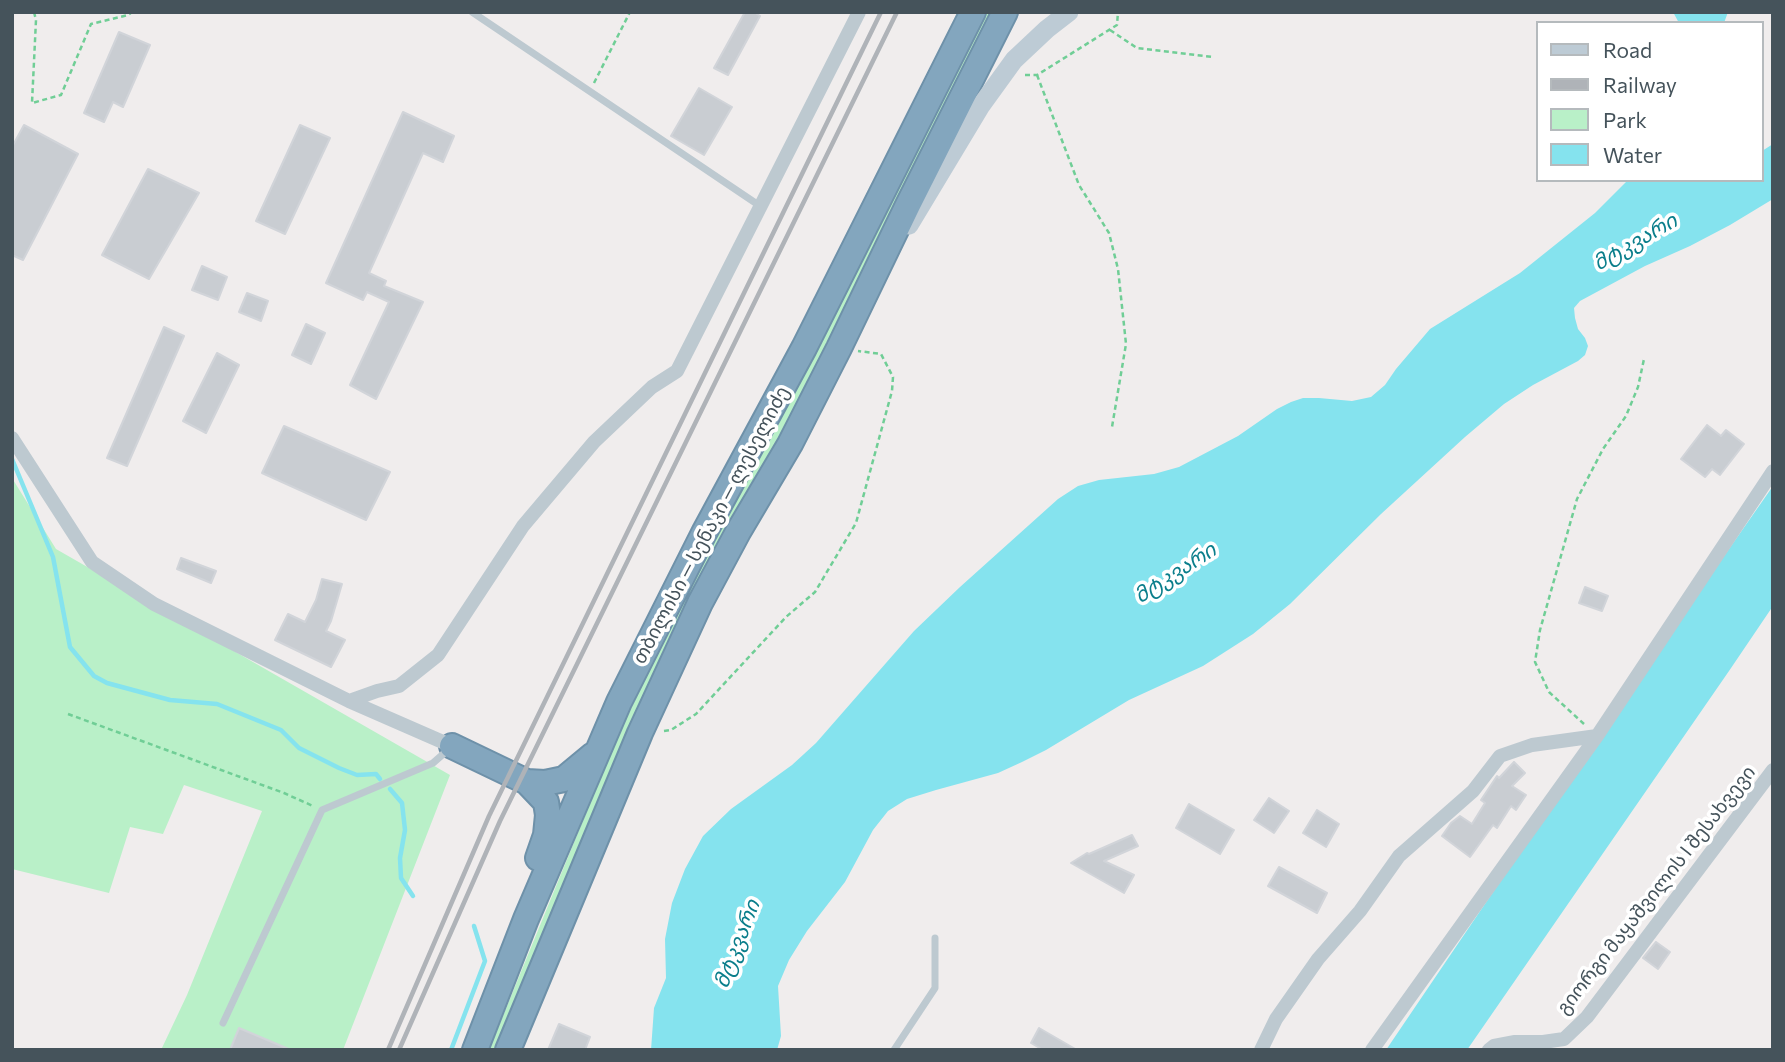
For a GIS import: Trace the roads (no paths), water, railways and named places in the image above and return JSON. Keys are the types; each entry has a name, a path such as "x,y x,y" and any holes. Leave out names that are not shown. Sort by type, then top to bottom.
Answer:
{"highway":[{"name":"თბილისი — სენაკი — ლესელიძე","path":"475,1050 526,919 619,702 704,533 804,348 973,12"},
{"path":"867,289 1005,12"},
{"name":"თბილისი — სენაკი — ლესელიძე","path":"508,1050 640,733 700,603 790,444 867,289"},
{"path":"452,746 527,782 546,802 546,835 526,888 526,919"},
{"path":"527,782 545,783 564,779 599,749"}],"main road":[{"path":"867,289 1002,76 1014,60 1069,12"}],"street":[{"path":"349,701 399,686 438,655 523,526 594,442 652,387 677,371 859,12"},
{"path":"12,438 92,562 154,604 349,701 452,746"},
{"path":"1372,1050 1597,736 1773,471"},
{"path":"1261,1050 1276,1019 1318,959 1360,911 1399,856 1473,791 1500,756 1532,745 1597,736"},
{"name":"გიორგი მაყაშვილის I შესახვევი","path":"1489,1050 1494,1046 1515,1042 1564,1039 1587,1017 1773,770"}],"lane":[{"path":"472,12 760,206"},
{"path":"223,1023 322,810 433,763 452,746"},
{"path":"894,1050 934,988 935,938"}],"water":[{"path":"1673,12 1728,12 1725,21 1678,21"},
{"name":"მტკვარი","path":"1773,144 1773,199 1730,225 1580,301 1574,308 1578,329 1588,346 1585,355 1504,404 1381,514 1290,604 1253,634 1203,666 1129,700 1022,762 998,773 907,799 888,811 873,830 845,882 807,931 789,960 778,986 781,1036 777,1050 651,1050 654,1008 666,978 665,939 672,903 685,869 703,836 731,809 792,765 816,743 914,631 1058,499 1078,486 1099,480 1154,474 1179,467 1238,436 1277,409 1303,398 1352,401 1371,397 1385,385 1430,329 1520,273 1595,213 1626,182 1764,182 1764,150"},
{"path":"1773,486 1773,606 1729,671 1467,1050 1386,1050 1615,712"}],"waterway":[{"path":"12,459 53,557 70,647 94,676 107,683 170,700 217,704 281,730 299,748 339,768 357,775 376,774 380,779"},
{"path":"390,789 402,803 405,830 400,858 401,878 413,896"},
{"path":"451,1050 485,961 474,926"}],"railway":[{"path":"388,1050 489,816 881,12"},
{"path":"399,1050 500,821 897,12"}]}
